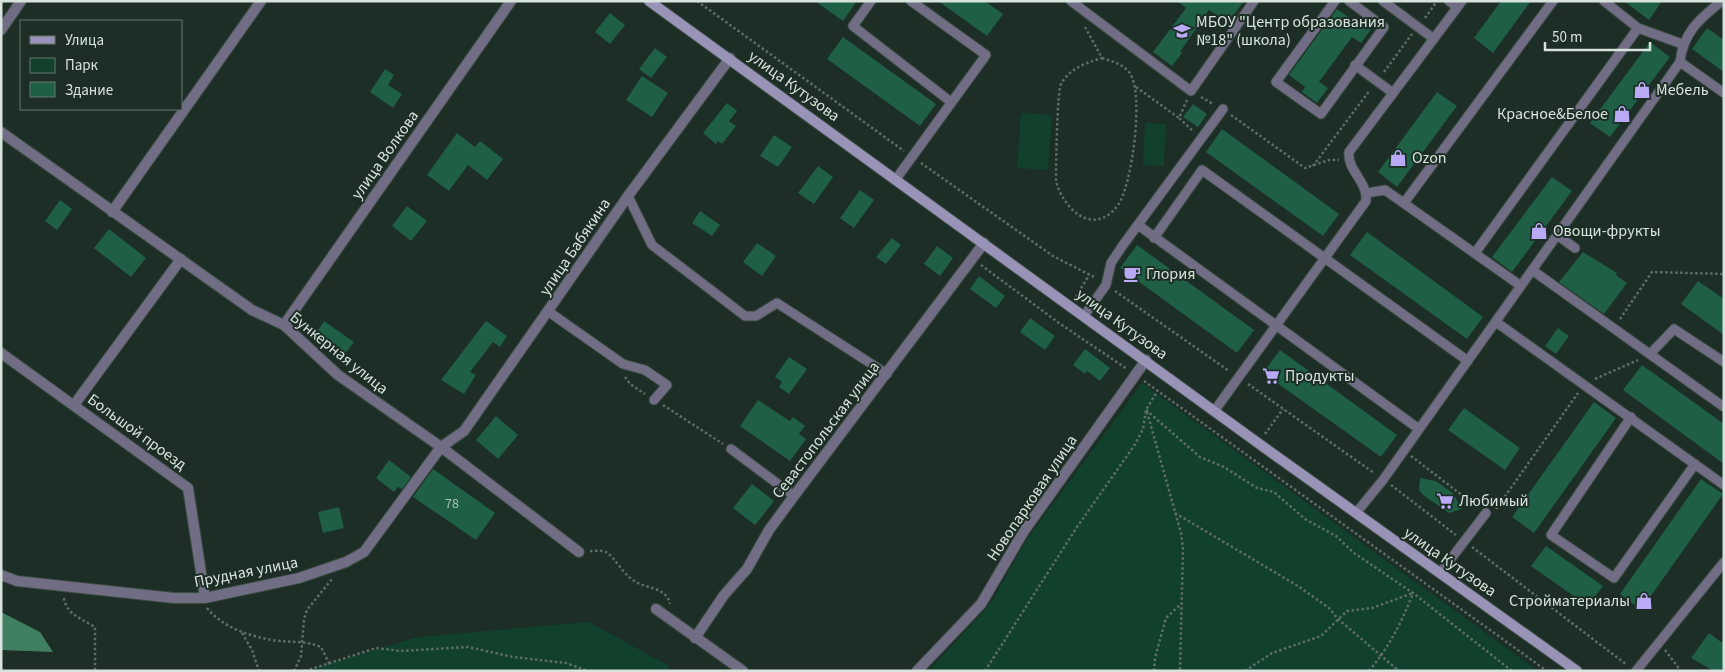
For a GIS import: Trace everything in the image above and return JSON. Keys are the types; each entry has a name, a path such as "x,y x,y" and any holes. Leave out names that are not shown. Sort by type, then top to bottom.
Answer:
{"main road":[{"name":"улица Кутузова","path":"649,1 1577,671"}],"street":[{"path":"1,30 21,1"},
{"path":"112,212 261,1"},
{"name":"улица Волкова","path":"284,325 511,1"},
{"name":"улица Бабякина","path":"441,447 464,431 549,312 628,196 730,58"},
{"name":"Бункерная улица","path":"1,132 252,310 284,325 338,374 441,447 579,552"},
{"name":"Севастопольская улица","path":"695,638 724,595 747,569 769,530 984,243"},
{"path":"74,405 180,259"},
{"name":"Большой проезд","path":"1,353 188,488 205,598"},
{"name":"Новопарковая улица","path":"917,671 982,604 1024,531 1146,360"},
{"name":"Прудная улица","path":"1,574 17,581 174,598 205,598 299,578 346,562 364,552 441,447"},
{"path":"656,609 743,671"}],"lane":[{"path":"896,179 986,55 911,1"},
{"path":"1072,2 1191,91 1254,1"},
{"path":"1335,1 1276,82 1320,114 1384,27 1349,1"},
{"path":"1383,1 1434,39"},
{"path":"1215,410 1240,378 1366,201 1367,193 1348,160 1349,152 1460,4 1449,1"},
{"path":"1404,203 1553,1"},
{"path":"1604,1 1638,28 1682,44"},
{"path":"869,2 853,26 951,102"},
{"path":"1356,513 1383,480 1680,62 1682,44 1703,16 1722,3"},
{"path":"1475,253 1638,28"},
{"path":"1680,62 1724,93"},
{"path":"1355,65 1393,93"},
{"path":"1084,316 1106,285 1111,264 1223,110"},
{"path":"1154,238 1202,170 1468,361"},
{"path":"1367,193 1385,190 1521,286"},
{"path":"628,196 652,245 745,316 756,316 777,303 887,374"},
{"path":"1138,226 1419,429"},
{"path":"1557,235 1576,248"},
{"path":"1532,270 1724,407"},
{"path":"549,312 623,364 645,370 667,385 654,400"},
{"path":"1496,322 1724,485"},
{"path":"1650,354 1674,329 1724,362"},
{"path":"1631,417 1550,535 1614,578 1695,464"},
{"path":"731,449 794,496"},
{"path":"1440,573 1486,513"},
{"path":"1635,671 1658,640 1720,576 1724,562"}],"path":[{"path":"697,1 1052,256 1106,285 1383,480 1635,671"},
{"path":"1072,2 1102,58"},
{"path":"1102,58 1117,63 1130,72 1135,86 1136,109 1131,168 1126,189 1118,205 1108,215 1095,220 1085,218 1066,205 1056,181 1060,86 1069,73 1086,63 1102,58"},
{"path":"1135,86 1179,118"},
{"path":"1191,91 1223,110 1305,168 1329,160 1348,160"},
{"path":"973,259 1059,324 1158,390 1546,671"},
{"path":"1614,328 1652,272 1724,274"},
{"path":"1404,450 1486,513 1495,511 1584,384 1650,354"},
{"path":"623,364 624,375 630,384 731,449"},
{"path":"985,671 1077,527 1134,446 1143,429 1146,410 1158,390"},
{"path":"1146,410 1176,513 1183,549 1180,671"},
{"path":"1146,410 1200,457 1224,467 1257,488 1274,492 1305,519 1336,536 1354,553 1413,593 1512,671"},
{"path":"1176,513 1298,586 1329,608 1338,619 1399,671"},
{"path":"579,552 606,552 613,558 619,569 637,583 654,587 665,595 670,602 669,618"},
{"path":"294,671 301,656 304,619 307,610 346,562"},
{"path":"63,586 65,607 95,627 96,671"},
{"path":"1245,671 1272,654 1321,636 1347,611 1372,608 1413,593"},
{"path":"1369,671 1381,656 1404,619 1413,593"},
{"path":"205,598 208,610 219,620 241,632 273,640 303,641 322,647 330,664"},
{"path":"1154,671 1155,658 1166,618 1181,604"},
{"path":"241,632 252,650 259,671"},
{"path":"1658,640 1681,671"},
{"path":"305,671 376,648 401,651 468,648 512,657 566,664 588,671"}],"green space":[{"path":"1021,113 1052,115 1048,170 1017,168"},
{"path":"1145,123 1166,124 1164,166 1143,165"},
{"path":"1142,383 1538,671 929,671 991,603 1027,539"},
{"path":"589,622 669,666 666,671 304,671 417,637"}],"shaded area":[{"path":"1,612 40,632 53,652 1,650"}],"building":[{"path":"815,1 857,1 843,21"},
{"path":"938,1 985,1 1003,14 987,36"},
{"name":"МБОУ \"Центр образования №18\" (школа)","path":"1177,1 1244,1 1228,23 1209,10 1172,66 1153,52 1186,8"},
{"path":"1501,1 1531,1 1493,53 1474,38"},
{"path":"1624,1 1662,1 1649,20"},
{"path":"1337,9 1354,21 1357,17 1372,28 1361,43 1352,37 1319,82 1328,88 1317,103 1302,92 1305,87 1289,75"},
{"path":"610,13 625,25 610,44 595,32"},
{"path":"1707,28 1724,40 1724,72 1692,49"},
{"path":"843,37 936,104 920,126 827,59"},
{"path":"1650,42 1670,57 1610,137 1590,123"},
{"path":"655,48 667,57 651,78 639,69"},
{"path":"385,69 394,75 388,85 402,94 393,108 370,92"},
{"path":"642,76 668,93 652,117 626,100"},
{"path":"1437,92 1457,106 1397,187 1378,172"},
{"path":"727,103 737,111 729,121 736,126 722,144 718,141 716,144 703,133"},
{"path":"1193,104 1207,114 1198,127 1183,117"},
{"path":"1222,129 1339,214 1323,236 1206,152"},
{"path":"457,133 475,147 480,141 503,159 487,180 468,165 449,191 427,175"},
{"path":"774,135 792,147 778,167 760,156"},
{"path":"818,166 833,177 814,204 798,193"},
{"path":"1552,177 1572,191 1512,272 1492,257"},
{"path":"860,190 874,200 854,228 840,218"},
{"path":"60,200 72,209 57,230 45,221"},
{"path":"407,206 427,221 411,241 392,226"},
{"path":"700,211 720,225 712,236 692,223"},
{"path":"109,229 146,258 131,277 94,248"},
{"path":"1367,232 1483,317 1467,339 1350,255"},
{"path":"892,238 901,245 886,264 876,257"},
{"path":"757,243 776,256 762,276 743,262"},
{"path":"1137,245 1254,330 1237,353 1120,268"},
{"path":"937,246 953,258 940,276 924,264"},
{"path":"1583,252 1617,273 1616,275 1627,283 1604,314 1559,282"},
{"path":"979,276 1005,296 996,308 970,289"},
{"path":"1698,281 1724,299 1724,335 1681,304"},
{"path":"1030,318 1055,336 1045,350 1020,332"},
{"path":"324,321 354,342 343,357 314,337"},
{"path":"486,321 507,336 500,347 493,342 470,372 476,375 464,394 441,380"},
{"path":"1558,328 1569,336 1556,354 1545,346"},
{"path":"1085,349 1110,368 1100,381 1087,371 1085,374 1073,365"},
{"path":"1280,350 1397,435 1381,457 1263,373"},
{"path":"789,357 807,369 789,394 779,387 782,382 775,377"},
{"path":"1642,365 1724,424 1724,464 1623,390"},
{"path":"758,400 790,421 793,417 805,426 799,434 806,439 790,461 740,426"},
{"path":"1594,402 1616,418 1534,533 1512,517"},
{"path":"1464,408 1520,448 1505,470 1448,430"},
{"path":"496,416 518,435 498,459 476,440"},
{"path":"389,460 411,477 402,489 398,487 394,492 376,478"},
{"path":"433,469 495,513 476,540 413,497"},
{"name":"Любимый","path":"1420,478 1436,481 1454,494 1461,509 1449,513 1423,495 1419,490"},
{"path":"1701,479 1723,494 1641,610 1620,594"},
{"path":"752,484 774,501 755,525 733,508"},
{"path":"339,507 344,528 323,533 318,512"},
{"path":"1546,546 1603,586 1588,606 1531,566"},
{"path":"1709,633 1724,644 1724,671 1714,671 1691,658"}],"place":[{"name":"МБОУ \"Центр образования №18\" (школа)","path":"1182,31"},
{"name":"Мебель","path":"1642,90"},
{"name":"Красное&Белое","path":"1622,114"},
{"name":"Ozon","path":"1398,158"},
{"name":"Овощи-фрукты","path":"1539,231"},
{"name":"Глория","path":"1132,274"},
{"name":"Продукты","path":"1271,376"},
{"name":"Любимый","path":"1445,501"},
{"name":"Стройматериалы","path":"1644,601"}]}
